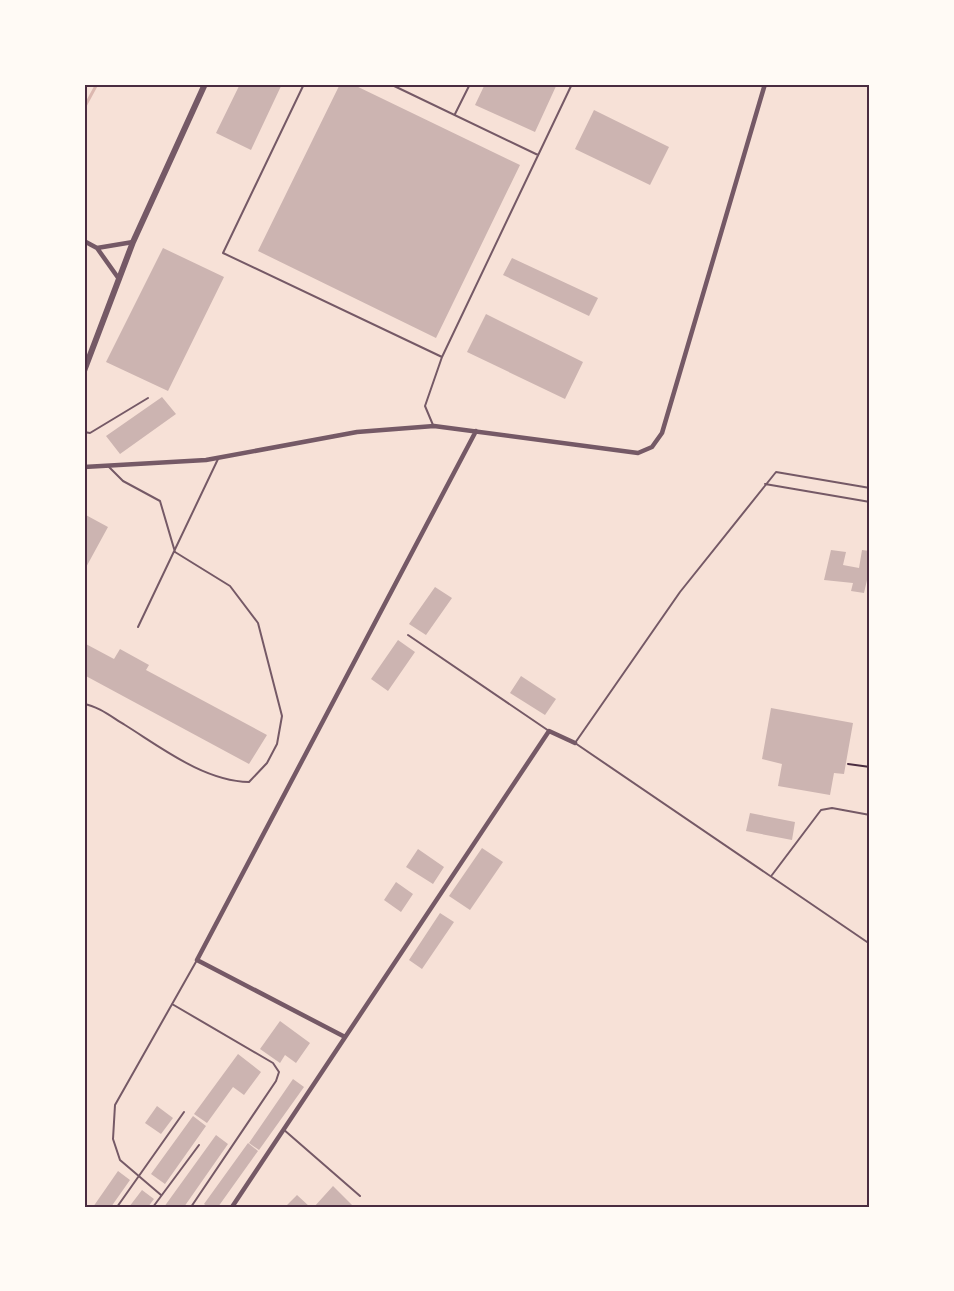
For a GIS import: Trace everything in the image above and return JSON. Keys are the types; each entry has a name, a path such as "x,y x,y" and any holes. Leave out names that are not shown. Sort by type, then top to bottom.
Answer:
{"street":[{"path":"84,371 133,242 205,84"},
{"path":"84,467 218,459 357,432 434,426 638,453 652,447 662,433 765,84"},
{"path":"84,241 97,248 119,279"},
{"path":"97,248 133,242"},
{"path":"345,1037 197,960 476,430"},
{"path":"232,1207 549,731 574,743"}],"lane":[{"path":"304,84 224,253 442,357"},
{"path":"390,84 538,155"},
{"path":"455,115 470,84"},
{"path":"434,426 424,406 442,357 572,84"},
{"path":"84,432 90,433 148,398"},
{"path":"138,627 218,459"},
{"path":"84,704 113,718 194,766 228,781 249,782 267,763 277,744 282,716 258,623 230,586 175,552 160,501 123,481 108,466"},
{"path":"870,488 776,472 680,592 574,743 772,875 870,944"},
{"path":"765,484 870,502"},
{"path":"408,635 549,731"},
{"path":"772,875 821,810 832,808 870,815"},
{"path":"161,1195 120,1160 113,1139 115,1105 197,960"},
{"path":"172,1004 273,1063 279,1072 276,1081 191,1207"},
{"path":"117,1207 184,1112"},
{"path":"283,1130 360,1196"},
{"path":"153,1207 199,1145"}],"path":[{"path":"848,764 870,767"}],"building":[{"path":"240,84 282,84 251,150 216,133"},
{"path":"340,84 352,84 520,165 436,338 258,251"},
{"path":"485,84 557,84 535,132 475,105"},
{"path":"594,110 669,147 650,185 575,149"},
{"path":"163,248 224,277 168,391 106,362"},
{"path":"512,258 598,298 589,316 503,275"},
{"path":"486,314 583,362 565,399 467,352"},
{"path":"162,397 176,414 120,454 106,436"},
{"path":"84,514 108,527 84,571"},
{"path":"831,550 846,552 843,565 859,568 862,550 870,551 870,581 867,580 864,593 851,591 853,583 824,580"},
{"path":"435,587 452,598 426,635 409,624"},
{"path":"398,640 415,652 388,691 371,679"},
{"path":"84,643 114,659 120,649 149,665 146,670 267,735 249,764 84,675"},
{"path":"521,676 556,699 545,715 510,693"},
{"path":"771,708 853,723 844,774 834,773 830,795 778,786 782,764 762,759"},
{"path":"750,813 795,822 792,840 746,831"},
{"path":"482,848 503,862 470,910 449,896"},
{"path":"418,849 444,867 433,884 406,867"},
{"path":"396,882 413,894 401,912 384,900"},
{"path":"440,913 454,922 422,969 409,960"},
{"path":"280,1021 310,1043 296,1063 285,1055 280,1063 260,1049"},
{"path":"238,1054 261,1072 244,1095 233,1087 207,1123 194,1114"},
{"path":"293,1079 304,1087 259,1150 249,1143"},
{"path":"157,1106 173,1118 161,1134 145,1123"},
{"path":"193,1116 206,1126 165,1184 151,1174"},
{"path":"216,1135 228,1144 184,1207 164,1207"},
{"path":"248,1143 258,1151 218,1207 208,1207 204,1204"},
{"path":"118,1171 130,1180 111,1207 93,1207"},
{"path":"333,1186 354,1207 314,1207"},
{"path":"142,1190 154,1199 148,1207 129,1207"},
{"path":"297,1195 310,1207 285,1207"}],"waterway":[{"path":"84,108 97,84"}]}
